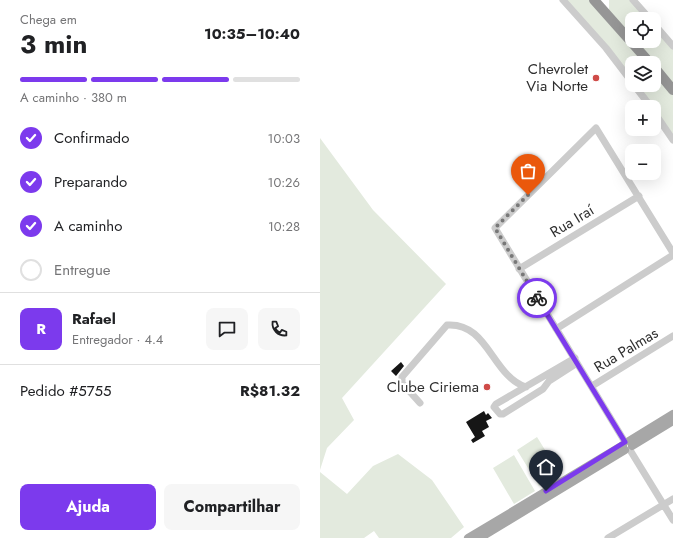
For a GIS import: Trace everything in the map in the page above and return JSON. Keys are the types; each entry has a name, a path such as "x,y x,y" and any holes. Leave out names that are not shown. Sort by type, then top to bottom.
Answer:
{"highway":[{"path":"594,0 644,56"},
{"path":"661,75 673,90"}],"main road":[{"path":"480,538 627,446 673,414"},
{"path":"468,538 673,421"}],"street":[{"path":"563,0 606,48 625,73"},
{"path":"633,0 644,12"},
{"path":"661,32 673,46"},
{"path":"639,92 646,100"},
{"path":"661,122 673,140"},
{"path":"556,329 673,254 639,196 596,128 495,228 519,269 673,520"},
{"name":"Rua Iraí","path":"519,269 639,196"},
{"path":"420,403 402,383 402,376 447,325 457,324 469,330 481,339 501,368 515,382 526,387"},
{"name":"Rua Palmas","path":"592,386 673,336"},
{"path":"562,369 543,389 502,414 494,407 496,404 526,387 576,361"},
{"path":"515,382 514,394 518,405"},
{"path":"608,538 673,498"}],"shaded area":[{"path":"566,0 591,0 625,39 625,48 633,48 640,56 625,56 625,69"},
{"path":"609,0 630,0 640,12 625,12 625,29 609,10"},
{"path":"661,36 673,49 673,86 661,72 661,56 648,56 641,48 661,48"},
{"path":"661,80 673,94 673,135 661,118 661,100 648,100 643,92 661,92"},
{"path":"320,138 373,210 446,284 342,398 354,420 327,448 320,470"},
{"path":"537,437 560,474 539,486 517,450"},
{"path":"398,454 432,480 464,527 451,538 379,538 374,531 364,538 320,538 320,472 347,494 373,466"},
{"path":"514,455 535,491 514,504 493,468"}],"building":[{"path":"401,362 404,366 396,376 391,371"},
{"path":"484,411 486,415 488,413 492,418 486,421 489,427 482,431 485,436 473,443 471,440 475,437 466,422"}],"way so far":[{"path":"528,195 495,228 537,298"}],"place":[{"name":"Chevrolet Via Norte","path":"596,78"},
{"name":"Clube Ciriema","path":"487,387"}],"route":[{"path":"537,298 625,442 623,445 546,491"}]}
